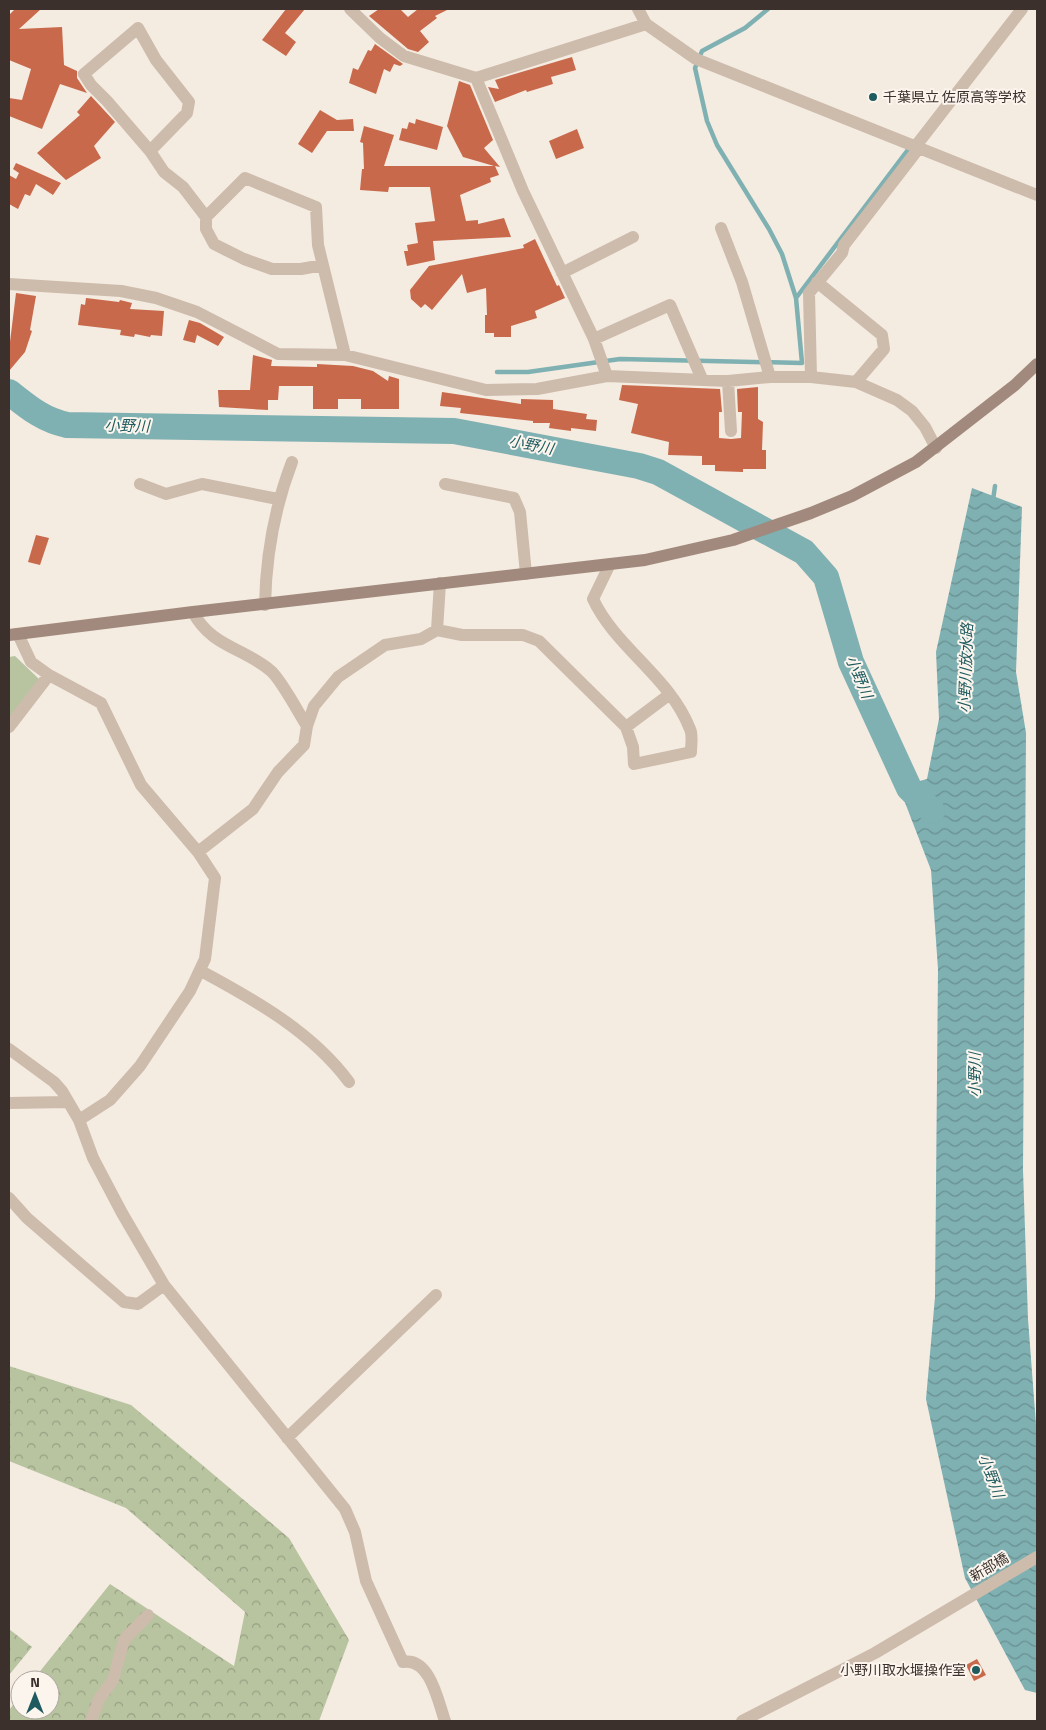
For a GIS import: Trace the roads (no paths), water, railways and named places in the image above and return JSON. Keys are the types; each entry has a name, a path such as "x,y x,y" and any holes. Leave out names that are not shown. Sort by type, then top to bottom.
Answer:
{"street":[{"path":"350,9 380,38 404,56 476,78 646,24"},
{"path":"638,9 646,24 698,61 1037,195"},
{"path":"811,377 809,293 842,253 844,245 915,147 1022,9"},
{"path":"150,151 187,113 189,102 156,60 138,28 84,74 91,86 107,100 150,151 164,172 183,187 206,217 206,230 214,244 244,259 272,269 301,269 323,265"},
{"path":"476,78 524,191 594,339 607,376"},
{"path":"206,217 245,178 316,207 318,245 346,356"},
{"path":"721,228 742,282 770,377"},
{"path":"562,273 633,237"},
{"path":"817,282 882,335 884,349 856,382"},
{"path":"9,284 121,291 156,298 197,312 278,354 346,356 486,390 537,389 607,376 728,381 770,377 811,377 856,382 897,400 912,411 925,427 936,448"},
{"path":"594,339 670,305 702,379"},
{"path":"79,1120 110,1100 140,1066 201,971 205,960 216,878 198,852 141,785 101,703 49,675 31,662 13,635 192,612 645,560 732,540 795,519 860,491 916,462 1015,385 1037,364"},
{"path":"728,381 731,431"},
{"path":"265,604 266,567 278,499 292,462"},
{"path":"140,484 166,494 202,484 278,499"},
{"path":"445,484 514,498 520,512 526,574"},
{"path":"198,852 253,809 278,772 304,745 307,726 314,706 338,677 385,645 421,640 437,630 462,635 522,635 539,641 626,727 633,747 634,764 691,752 691,730 670,694 601,617 593,600 610,564"},
{"path":"437,630 440,583"},
{"path":"192,612 198,623 212,636 271,671 307,726"},
{"path":"9,727 49,675"},
{"path":"626,727 670,694"},
{"path":"201,971 261,1003 332,1059 349,1082"},
{"path":"9,1049 54,1082 79,1120 93,1158 122,1213 164,1285 345,1509 355,1532 366,1581 403,1662 411,1660 418,1664 430,1679 446,1721"},
{"path":"9,1103 67,1102"},
{"path":"9,1198 34,1224 124,1302 138,1304 164,1285"},
{"path":"287,1438 436,1295"},
{"name":"新部橋","path":"742,1721 875,1653 1037,1557"},
{"path":"91,1721 100,1698 113,1680 124,1640 148,1616"}],"water":[{"path":"972,488 1022,507 1016,672 1026,733 1023,1170 1028,1319 1037,1438 1037,1693 1025,1690 965,1578 926,1399 935,1297 938,969 931,870 899,787 927,779 939,719 936,652"}],"waterway":[{"path":"768,9 745,28 702,51 695,68 707,121 717,145 769,229 782,254 796,298"},
{"path":"497,372 528,372 620,359 802,363 796,298 910,147"},
{"name":"小野川","path":"9,392 29,408 50,420 67,425 454,431 639,466 658,472 804,552 826,577 851,662 909,788 932,811"},
{"name":"小野川放水路","path":"993,500 995,486"}],"place":[{"name":"千葉県立 佐原高等学校","path":"873,97"},
{"name":"小野川取水堰操作室","path":"976,1670"}]}
